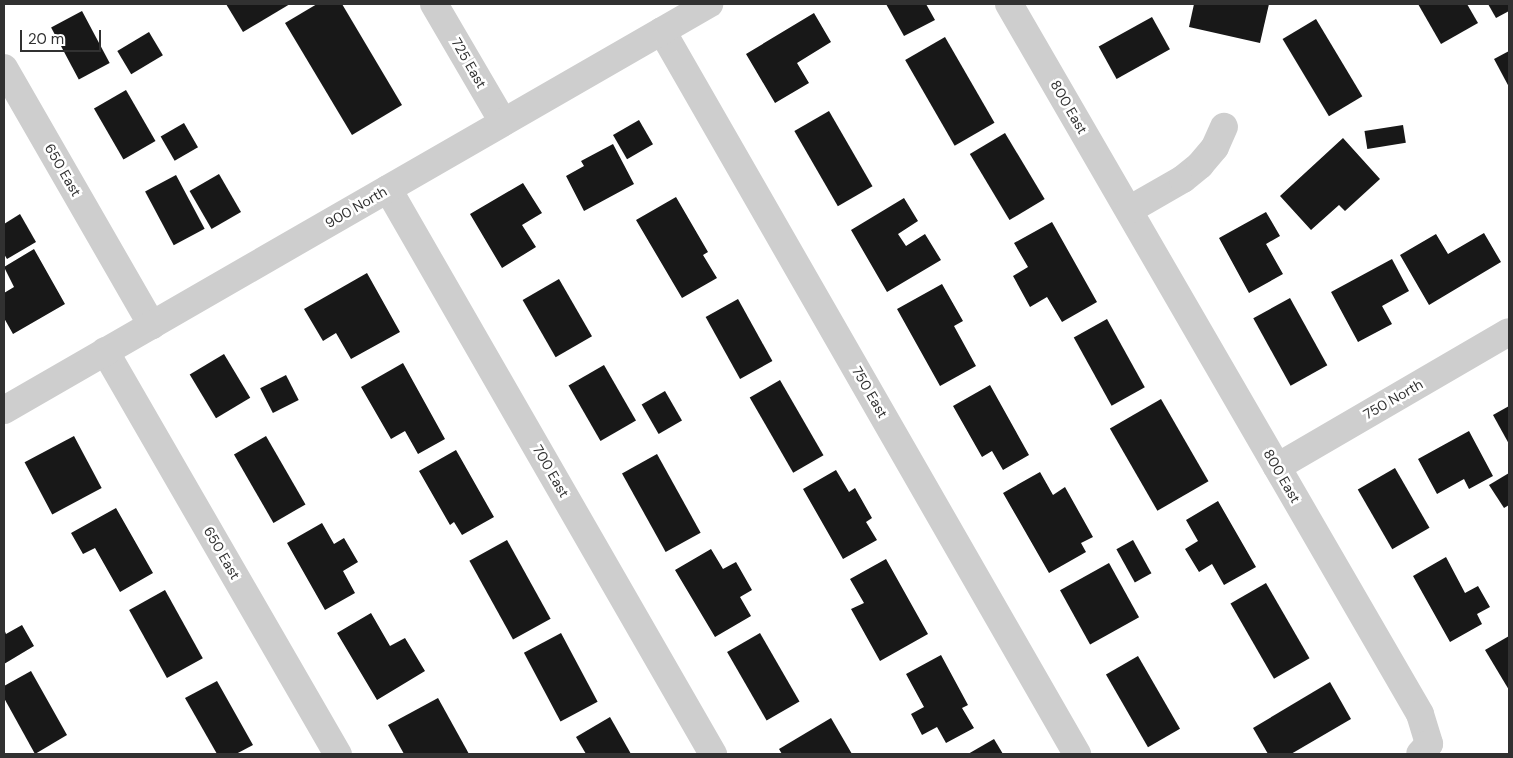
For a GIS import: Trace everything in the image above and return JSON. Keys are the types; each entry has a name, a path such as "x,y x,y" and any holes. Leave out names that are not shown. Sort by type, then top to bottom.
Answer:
{"street":[{"name":"725 East","path":"434,4 503,122"},
{"name":"900 North","path":"4,410 709,4"},
{"name":"800 East","path":"1009,4 1420,714 1424,749"},
{"name":"750 East","path":"662,31 1077,754"},
{"name":"650 East","path":"4,68 152,324"},
{"path":"1129,210 1183,178 1200,164 1215,147 1224,127"},
{"name":"700 East","path":"388,188 713,754"},
{"name":"750 North","path":"1277,467 1509,332"},
{"name":"650 East","path":"105,351 338,754"}],"building":[{"path":"226,4 290,4 243,32"},
{"path":"317,4 342,4 402,105 352,135 285,23"},
{"path":"886,4 926,4 935,20 904,36"},
{"path":"1194,4 1269,4 1260,43 1189,27"},
{"path":"1418,4 1467,4 1478,23 1441,44"},
{"path":"1488,4 1509,4 1509,11 1496,18"},
{"path":"82,11 110,63 79,80 51,27"},
{"path":"814,13 831,42 797,63 809,83 775,103 746,54"},
{"path":"1152,17 1170,49 1117,79 1099,47"},
{"path":"1316,19 1362,96 1329,116 1283,39"},
{"path":"149,32 163,55 131,74 117,51"},
{"path":"945,37 994,123 955,146 905,60"},
{"path":"1509,51 1509,87 1494,59"},
{"path":"126,90 156,141 123,160 94,108"},
{"path":"829,111 872,186 838,206 794,131"},
{"path":"639,120 653,144 627,159 613,135"},
{"path":"184,123 198,147 175,161 161,136"},
{"path":"1403,125 1406,143 1367,149 1364,131"},
{"path":"1005,133 1045,199 1010,220 970,154"},
{"path":"1343,138 1380,179 1345,211 1339,205 1311,230 1280,196"},
{"path":"613,144 634,184 584,211 566,176 584,166 581,161"},
{"path":"219,174 241,212 212,229 190,191"},
{"path":"176,175 205,229 174,245 145,191"},
{"path":"523,183 542,213 522,225 536,247 502,268 470,214"},
{"path":"676,197 708,252 703,255 717,278 682,298 636,220"},
{"path":"904,198 918,221 898,234 906,246 925,234 941,260 887,292 851,230"},
{"path":"1266,212 1280,236 1266,244 1283,274 1249,293 1219,238"},
{"path":"20,214 36,242 7,259 4,254 4,224"},
{"path":"1052,222 1097,302 1062,322 1047,297 1030,307 1013,276 1028,267 1014,243"},
{"path":"1484,233 1501,262 1429,305 1400,255 1436,234 1448,254"},
{"path":"34,249 65,304 13,334 4,318 4,293 14,287 4,267"},
{"path":"1392,259 1409,291 1382,306 1392,324 1358,342 1331,292"},
{"path":"367,273 400,332 351,359 336,333 323,341 304,309"},
{"path":"559,279 592,336 556,357 523,300"},
{"path":"942,284 963,321 954,326 976,366 940,386 897,309"},
{"path":"1290,298 1327,365 1291,386 1253,318"},
{"path":"738,299 772,361 740,379 706,317"},
{"path":"1107,319 1145,387 1112,406 1074,337"},
{"path":"224,354 250,398 216,418 190,375"},
{"path":"403,363 445,439 418,454 405,431 391,439 361,387"},
{"path":"604,365 636,420 600,441 568,386"},
{"path":"286,375 299,400 273,413 260,388"},
{"path":"780,380 824,455 793,473 750,398"},
{"path":"990,385 1029,455 1003,470 992,451 982,457 953,406"},
{"path":"665,391 682,420 659,434 642,405"},
{"path":"1161,399 1208,481 1157,511 1110,428"},
{"path":"1509,406 1509,444 1493,415"},
{"path":"1469,431 1493,476 1469,489 1464,479 1437,494 1418,459"},
{"path":"74,436 102,488 52,514 25,462"},
{"path":"266,436 306,504 273,523 234,454"},
{"path":"456,450 494,517 462,535 454,522 450,525 419,471"},
{"path":"657,454 701,533 666,552 622,473"},
{"path":"1395,468 1430,528 1392,549 1358,490"},
{"path":"836,470 849,492 855,488 872,518 866,522 877,540 843,559 803,489"},
{"path":"1040,472 1053,495 1065,487 1093,537 1081,543 1086,552 1049,573 1003,493"},
{"path":"1509,473 1509,505 1504,508 1489,485"},
{"path":"1218,501 1256,567 1224,585 1212,564 1199,572 1185,549 1198,541 1186,520"},
{"path":"116,508 153,573 120,592 95,548 83,554 71,533"},
{"path":"322,523 334,544 344,538 358,562 343,571 355,593 325,610 287,543"},
{"path":"507,540 551,619 513,640 469,561"},
{"path":"1133,540 1151,573 1135,582 1116,549"},
{"path":"711,549 723,569 736,562 752,590 740,597 751,616 715,637 675,570"},
{"path":"1446,557 1465,593 1478,586 1490,607 1477,614 1482,624 1450,642 1413,576"},
{"path":"886,559 928,634 880,661 851,609 864,603 850,579"},
{"path":"1109,563 1139,617 1090,644 1060,590"},
{"path":"1266,583 1310,658 1274,679 1230,604"},
{"path":"165,590 203,658 167,678 129,610"},
{"path":"371,613 390,646 405,638 425,671 377,700 337,633"},
{"path":"22,625 34,646 4,664 4,629 6,634"},
{"path":"561,633 598,702 561,722 524,653"},
{"path":"760,633 800,701 767,720 727,652"},
{"path":"1509,636 1509,690 1485,650"},
{"path":"941,655 968,705 962,708 974,728 946,743 937,727 922,735 911,714 924,707 906,674"},
{"path":"1138,656 1180,729 1148,747 1106,674"},
{"path":"31,671 67,735 35,754 4,698 4,686"},
{"path":"217,681 253,745 236,754 217,754 185,698"},
{"path":"1330,682 1351,719 1291,754 1268,754 1253,728"},
{"path":"438,698 469,754 404,754 388,725"},
{"path":"610,717 631,754 586,754 576,737"},
{"path":"831,718 852,754 782,754 779,749"},
{"path":"994,739 1003,754 968,754"}]}
